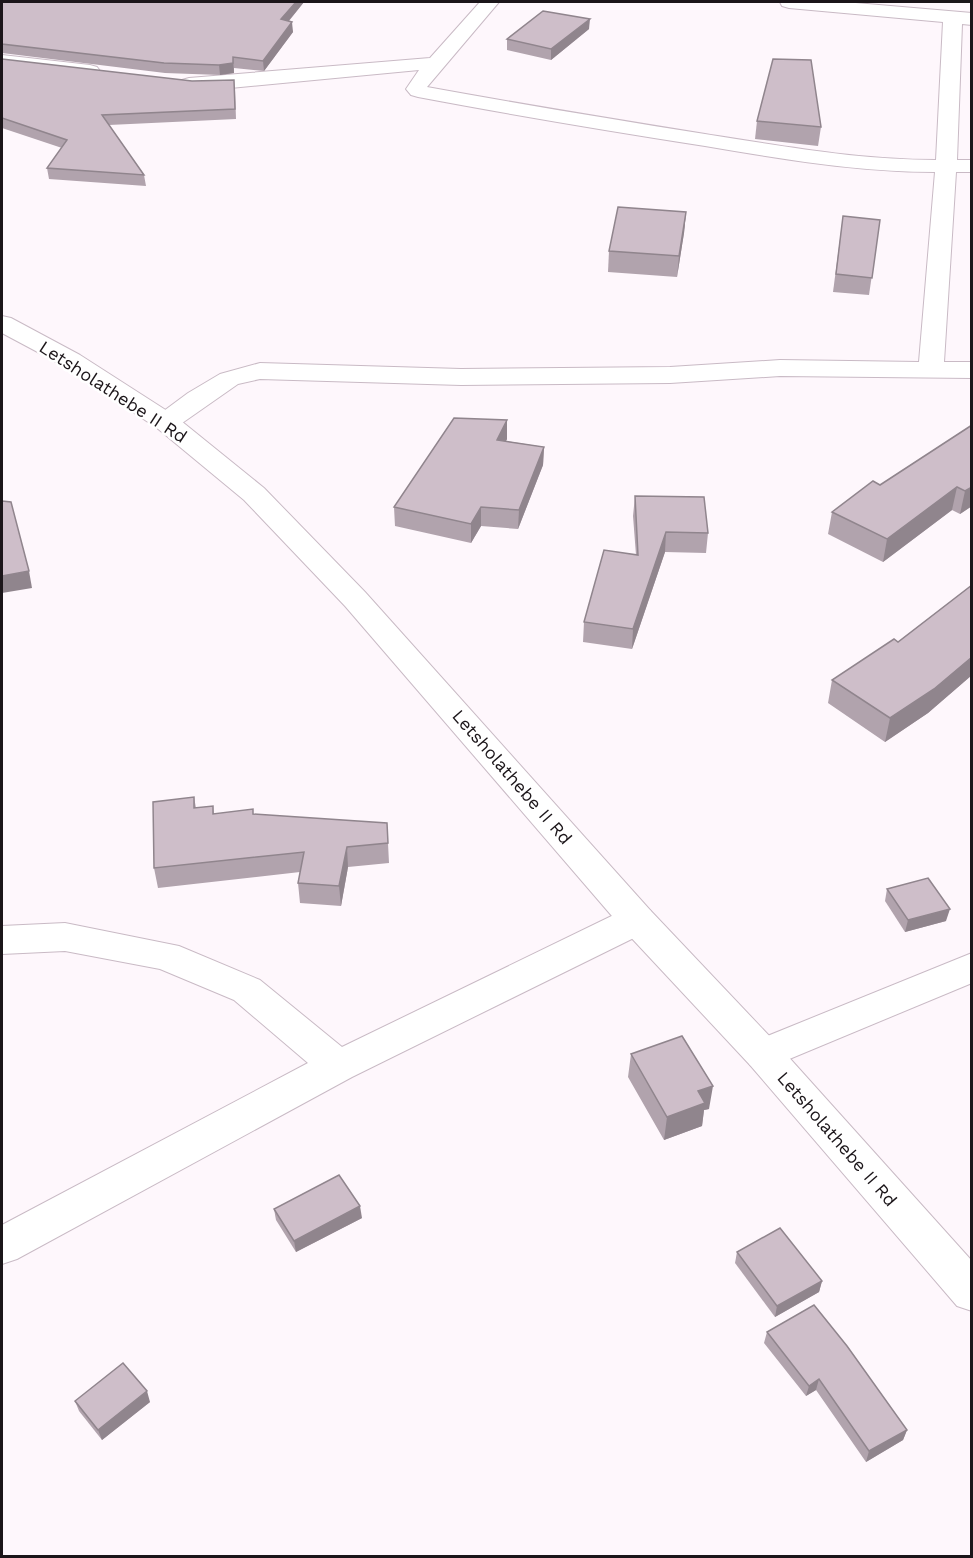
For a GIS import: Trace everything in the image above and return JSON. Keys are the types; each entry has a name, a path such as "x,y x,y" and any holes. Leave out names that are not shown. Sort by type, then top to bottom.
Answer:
{"street":[{"path":"490,2 435,63 416,89 421,93 818,158 896,166 972,166"},
{"path":"789,2 863,5 962,19 946,166 931,370"},
{"path":"2,61 107,73"},
{"path":"175,82 220,83 435,63"},
{"name":"Letsholathebe II Rd","path":"2,323 72,360 166,422 254,494 355,599 637,920 763,1054 972,1292"},
{"path":"166,422 196,399 229,379 260,372 461,377 670,375 780,368 972,370"},
{"path":"2,1246 338,1066 637,920"},
{"path":"2,940 65,937 166,956 247,990 338,1066"},
{"path":"763,1054 972,967"}],"building":[{"path":"2,2 296,2 281,19 292,22 263,61 233,57 233,63 219,65 164,63 2,44"},
{"path":"543,11 590,19 551,49 507,39"},
{"path":"2,59 192,81 234,80 235,109 102,115 144,175 47,168 67,140 2,118"},
{"path":"773,59 811,60 821,127 757,121"},
{"path":"618,207 686,212 679,256 609,251"},
{"path":"843,216 880,220 872,278 836,274"},
{"path":"454,418 507,420 497,440 544,447 519,510 481,507 471,524 394,507"},
{"path":"972,425 972,487 965,491 957,487 887,539 832,512 873,481 880,485"},
{"path":"635,496 704,497 708,533 666,532 633,629 584,622 604,550 638,555"},
{"path":"2,501 11,502 29,571 2,576"},
{"path":"972,585 972,657 934,689 890,718 832,680 894,639 898,642"},
{"path":"194,797 194,808 213,806 213,814 253,809 253,814 387,823 388,843 347,847 339,886 298,883 304,852 154,868 153,802"},
{"path":"928,878 950,909 908,920 887,889"},
{"path":"682,1036 713,1086 698,1091 705,1103 667,1117 631,1054"},
{"path":"339,1175 360,1206 294,1241 274,1209"},
{"path":"780,1228 822,1281 777,1306 737,1252"},
{"path":"814,1305 847,1346 907,1430 869,1451 819,1379 809,1386 767,1332"},
{"path":"123,1363 147,1391 98,1430 75,1401"}]}
